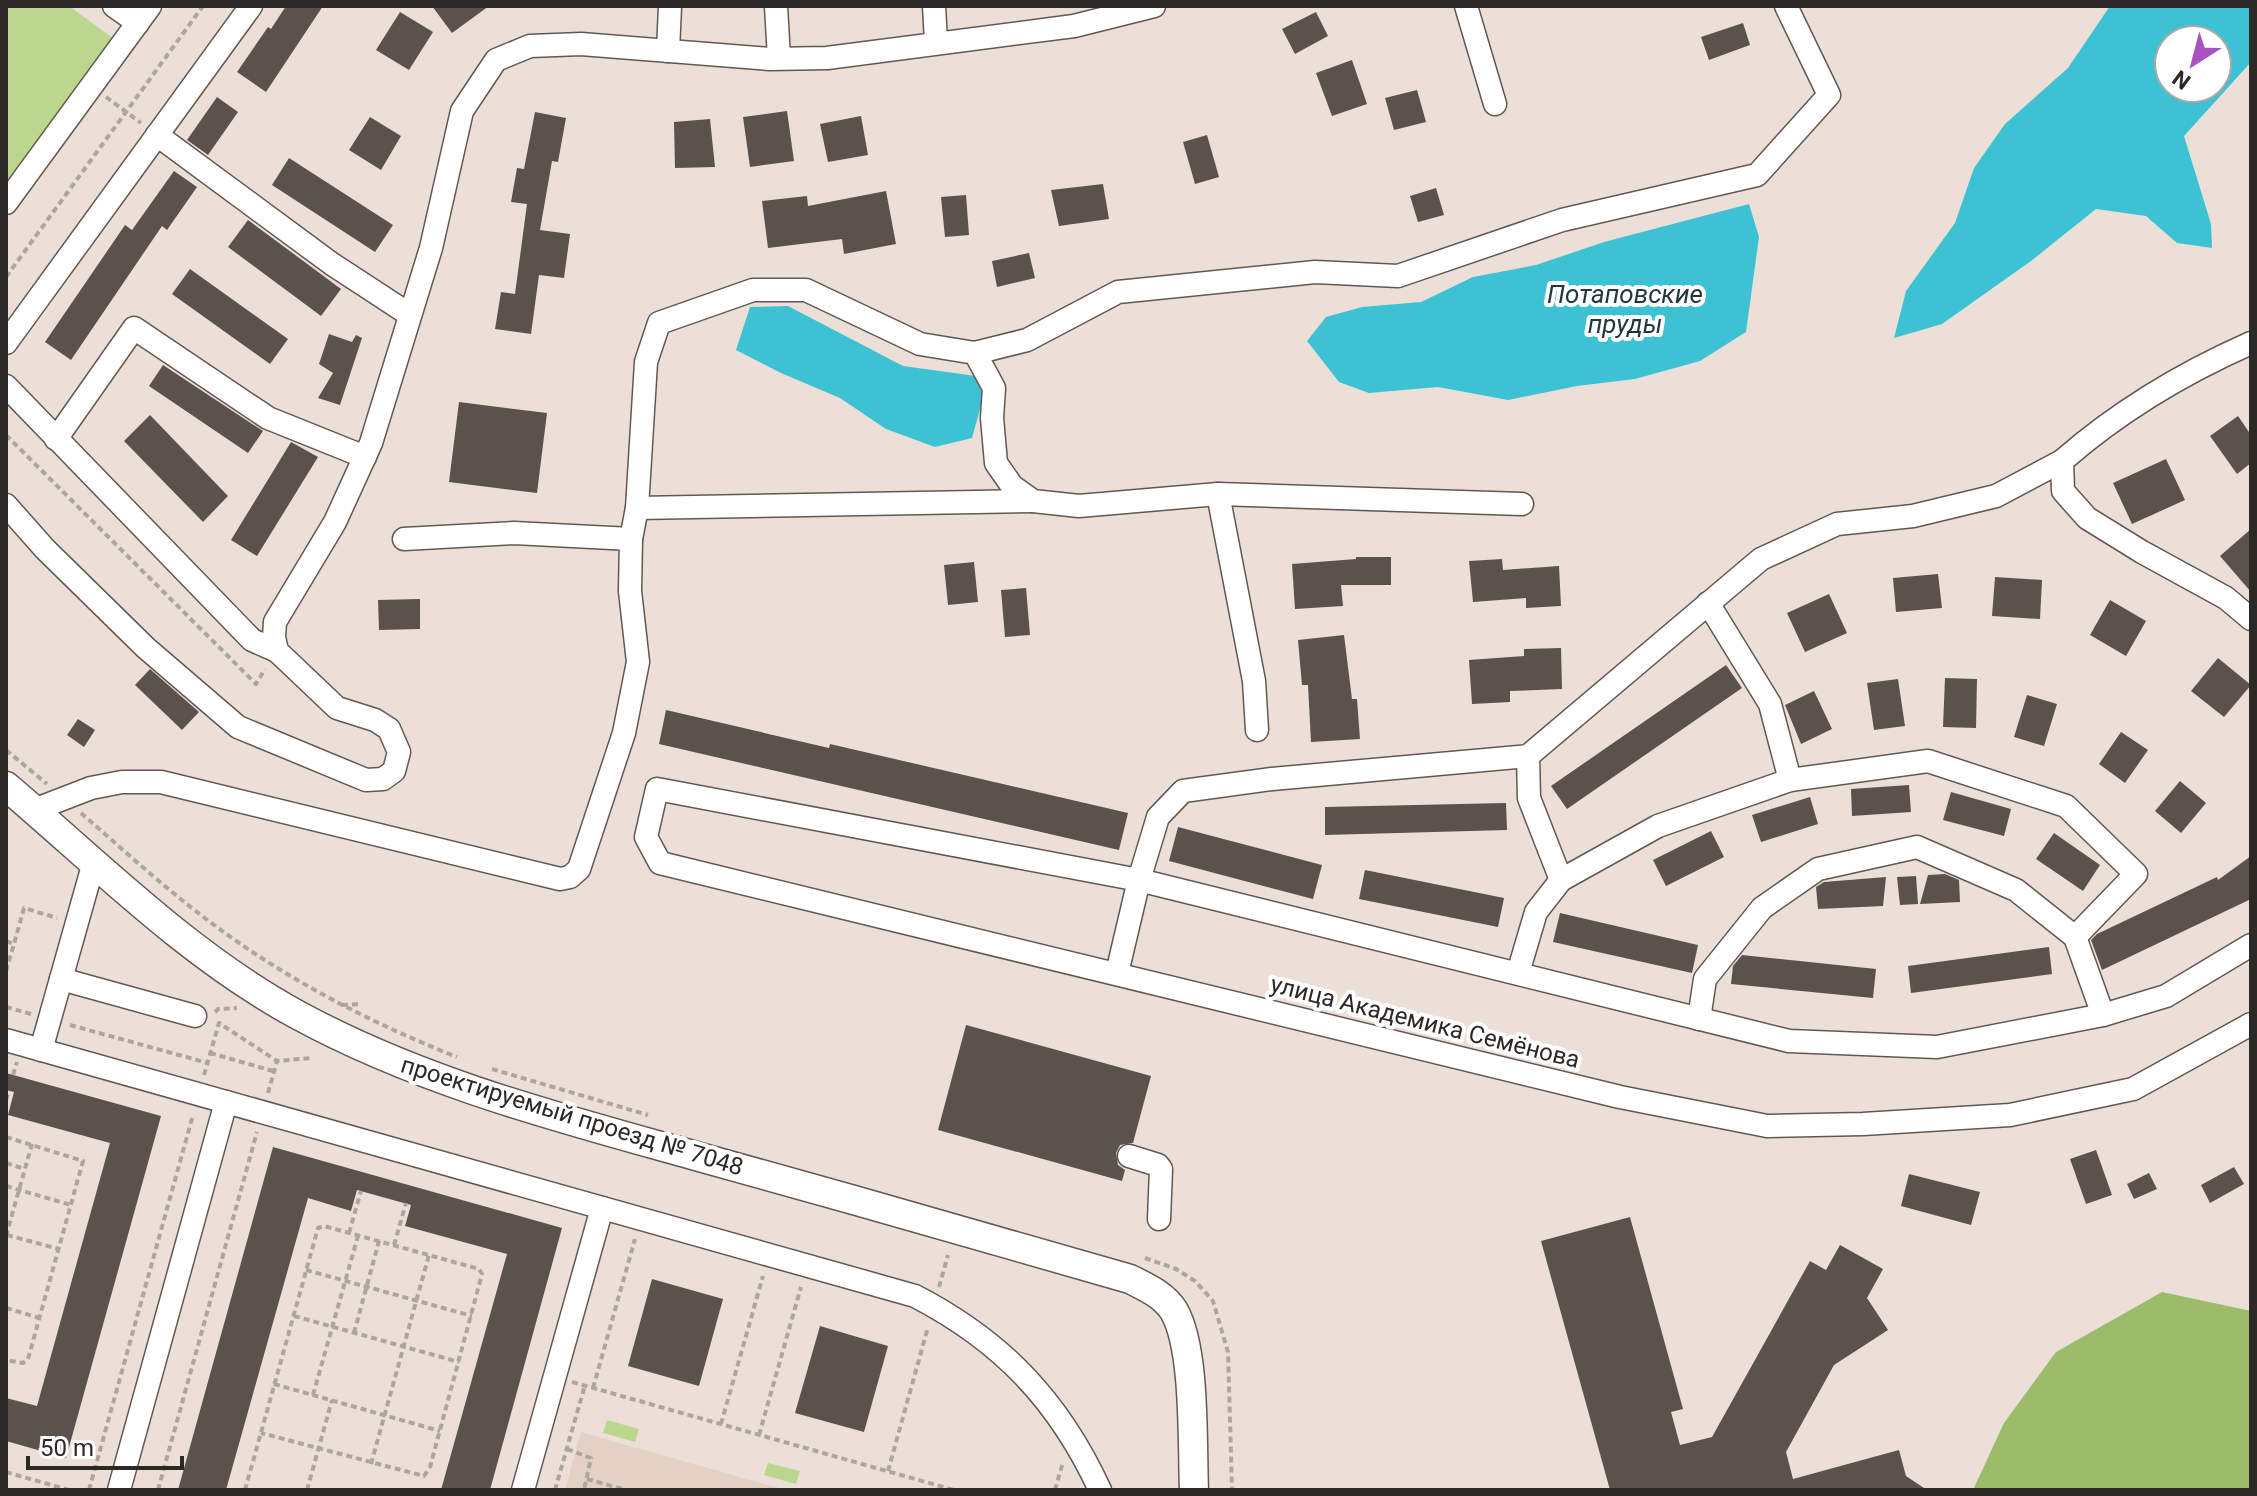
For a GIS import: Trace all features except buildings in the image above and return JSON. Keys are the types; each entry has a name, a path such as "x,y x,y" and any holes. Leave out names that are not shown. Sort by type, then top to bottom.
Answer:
{"main road":[{"name":"проектируемый проезд № 7048","path":"6,786 192,945 293,1013 373,1053 563,1118 1130,1279 1158,1294 1176,1315 1185,1340 1189,1366 1194,1490"}],"street":[{"path":"6,203 144,14 114,6"},
{"path":"6,343 251,6"},
{"path":"668,51 670,6"},
{"path":"776,6 779,58"},
{"path":"934,6 936,42"},
{"path":"276,644 275,622 335,522 365,457 431,248 462,111 496,60 530,46 581,44 779,58 827,58 1074,26 1105,12 1154,6"},
{"path":"1466,6 1495,104"},
{"path":"34,810 91,788 122,782 161,782 560,879 570,877 579,869 624,733 638,662 630,591 631,539 637,508 646,362 659,323 753,290 806,290 920,344 975,353 1027,340 1118,292 1315,272 1398,276 1562,220 1757,175 1829,95 1786,6"},
{"path":"157,135 332,264 410,315"},
{"path":"56,439 134,328 268,418 365,457"},
{"path":"1117,973 1158,817 1183,791 1272,779 1528,756 1761,559 1837,524 1913,516 1996,496 2062,461 2094,433 2211,360 2251,343"},
{"path":"975,353 994,388 992,418 996,463 1012,486 1033,501"},
{"path":"6,386 252,640 276,644 337,708 375,720 389,729 399,752 394,771 383,779 366,780 238,727 146,648 45,549 6,505"},
{"path":"2062,461 2063,491 2087,518 2226,598 2251,619"},
{"path":"637,508 1033,501 1079,506 1218,494 1522,504"},
{"path":"1218,494 1254,681 1257,730"},
{"path":"404,539 514,533 631,539"},
{"path":"1708,603 1770,704 1790,780"},
{"path":"1528,756 1529,798 1561,880"},
{"path":"1518,973 1536,912 1561,880 1658,826 1790,780 1928,761 2066,806 2136,874 2075,937"},
{"name":"улица Академика Семёнова","path":"1139,880 657,789 646,837 660,863 1620,1097 1767,1126 2010,1115 2118,1093 2133,1089 2251,1024"},
{"path":"1699,1019 1705,979 1762,908 1818,869 1917,847 2016,890 2075,937 2103,1015"},
{"path":"41,1050 94,862"},
{"path":"1139,880 1789,1041 1937,1047 2103,1015 2166,996 2251,945"},
{"path":"61,979 195,1016"},
{"path":"6,1040 199,1095 224,1112 599,1217 915,1296 965,1324 1023,1372 1068,1428 1100,1490"},
{"path":"119,1490 224,1112"},
{"path":"1129,1156 1158,1165 1161,1169 1159,1219"},
{"path":"523,1490 599,1217"}],"path":[{"path":"6,277 203,6"},
{"path":"91,87 157,135"},
{"path":"6,435 256,684 276,644"},
{"path":"6,750 197,912 276,967 385,1027 460,1058"},
{"path":"6,971 24,908 57,918"},
{"path":"6,941 14,944"},
{"path":"6,1007 208,1063"},
{"path":"89,1490 219,1023 277,1061 312,1058"},
{"path":"210,1053 274,1071"},
{"path":"6,1060 16,1063"},
{"path":"158,1490 277,1061"},
{"path":"486,1067 662,1119"},
{"path":"6,1100 9,1091"},
{"path":"224,1112 260,1122"},
{"path":"6,1137 83,1161 28,1359 23,1363 6,1360"},
{"path":"32,1144 6,1235 59,1249"},
{"path":"6,1163 25,1169"},
{"path":"6,1186 71,1205"},
{"path":"349,1233 361,1191"},
{"path":"394,1245 406,1203"},
{"path":"593,1388 635,1237 599,1217"},
{"path":"245,1490 318,1228 324,1226 479,1269 482,1274 472,1316 428,1473 424,1476 371,1464 261,1433"},
{"path":"313,1395 358,1235"},
{"path":"354,1333 379,1241"},
{"path":"371,1464 429,1255"},
{"path":"934,1305 948,1255"},
{"path":"1138,1256 1176,1269 1195,1281 1213,1301 1228,1352 1232,1490"},
{"path":"306,1270 472,1316"},
{"path":"721,1424 764,1273 776,1277"},
{"path":"789,1281 813,1287"},
{"path":"759,1435 802,1284"},
{"path":"6,1308 40,1318"},
{"path":"294,1316 459,1362"},
{"path":"888,1471 928,1324 940,1332"},
{"path":"554,1377 954,1490"},
{"path":"274,1384 440,1431"},
{"path":"555,1490 585,1385"},
{"path":"307,1490 332,1400"},
{"path":"567,1449 591,1458 584,1490"},
{"path":"1055,1490 1063,1460 1067,1470"},
{"path":"6,1472 69,1490"},
{"path":"587,1479 626,1490"}],"shaded area":[{"path":"581,1432 785,1490 565,1490"}],"green space":[{"path":"6,6 69,6 114,39 6,189"},
{"path":"2162,1292 2251,1311 2251,1490 1973,1490 2004,1423 2056,1352"},
{"path":"607,1420 639,1429 635,1442 603,1433"},
{"path":"768,1463 800,1471 796,1484 764,1475"}],"water":[{"path":"2110,6 2251,6 2251,62 2233,82 2233,24 2153,24 2153,104 2213,104 2184,136 2211,224 2212,248 2177,243 2146,216 2096,209 2031,261 1942,324 1894,338 1906,291 1955,223 1974,168 2005,124 2068,68"},
{"name":"Потаповские пруды","path":"1749,204 1759,237 1746,332 1700,361 1635,379 1577,386 1508,400 1438,387 1369,393 1339,382 1307,341 1326,317 1362,307 1421,302 1473,277 1536,265 1604,242"},
{"path":"788,306 903,366 976,376 984,395 972,438 935,447 886,429 840,398 736,350 750,307"}]}
